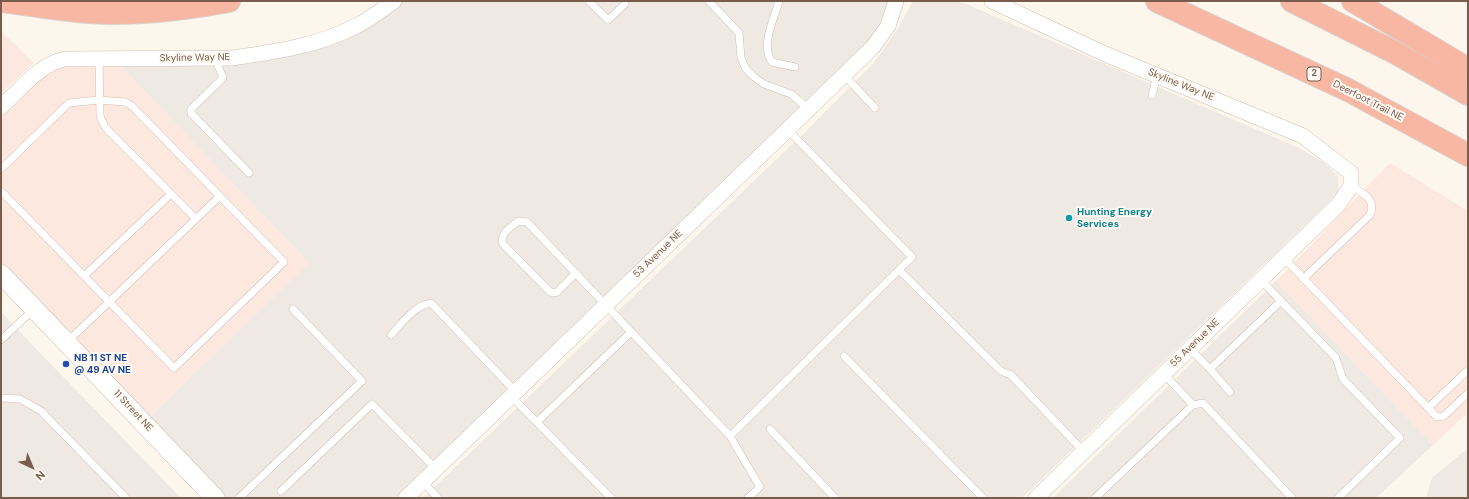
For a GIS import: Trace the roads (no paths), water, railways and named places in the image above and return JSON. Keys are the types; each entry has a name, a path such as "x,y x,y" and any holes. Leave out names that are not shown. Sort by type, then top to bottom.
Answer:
{"highway":[{"path":"3,1 64,10 112,13 187,8 229,1"},
{"name":"Deerfoot Trail NE","path":"1157,1 1348,90 1468,155"},
{"path":"1292,1 1396,53 1468,94"},
{"path":"1353,1 1468,69"}],"street":[{"name":"Skyline Way NE","path":"1,107 46,65 65,59 214,58 256,54 315,42 355,27 394,1"},
{"name":"53 Avenue NE","path":"406,498 873,47 888,26 896,1"},
{"name":"Skyline Way NE","path":"992,1 1105,54 1303,136 1351,173 1351,186"},
{"name":"55 Avenue NE","path":"1036,498 1339,204 1351,186"},
{"name":"11 Street NE","path":"1,274 215,498"}],"lane":[{"path":"589,1 608,20 625,4"},
{"path":"708,1 739,33 741,58 746,69 764,84 791,94 809,109"},
{"path":"779,1 766,45 768,55 772,62 795,67"},
{"path":"214,58 223,78 191,109 191,114 249,173"},
{"path":"99,59 100,116 105,127 196,219"},
{"path":"844,75 875,108"},
{"path":"1152,95 1157,76"},
{"path":"1,169 69,103 99,100 125,102 132,106 284,262 174,368 1,191"},
{"path":"730,436 912,258 788,130"},
{"path":"1303,278 1370,215 1373,208 1371,202 1351,186"},
{"path":"84,276 171,194"},
{"path":"67,342 220,196"},
{"path":"576,273 557,292 553,293 549,291 503,244 503,236 518,221 527,222 576,273 730,436 760,487 748,498"},
{"path":"1284,258 1437,417 1440,418 1468,393"},
{"path":"899,270 1001,371 1011,375 1084,452"},
{"path":"1261,280 1336,358 1343,379 1400,438 1338,498"},
{"path":"1210,369 1282,301"},
{"path":"391,335 418,308 424,304 431,303 514,394 537,422 611,498"},
{"path":"1,340 35,308"},
{"path":"239,498 362,381 293,309"},
{"path":"537,422 631,332"},
{"path":"1190,349 1230,392"},
{"path":"844,356 983,498"},
{"path":"1428,408 1468,370"},
{"path":"1164,374 1193,405"},
{"path":"1,398 20,400 41,411 126,498"},
{"path":"1095,498 1193,405 1203,403 1292,498"},
{"path":"281,491 372,404 436,468"},
{"path":"770,429 835,498"},
{"path":"423,482 438,498"}],"place":[{"name":"Hunting Energy Services","path":"1069,218"},
{"name":"NB 11 ST NE @ 49 AV NE","path":"66,364"}]}
